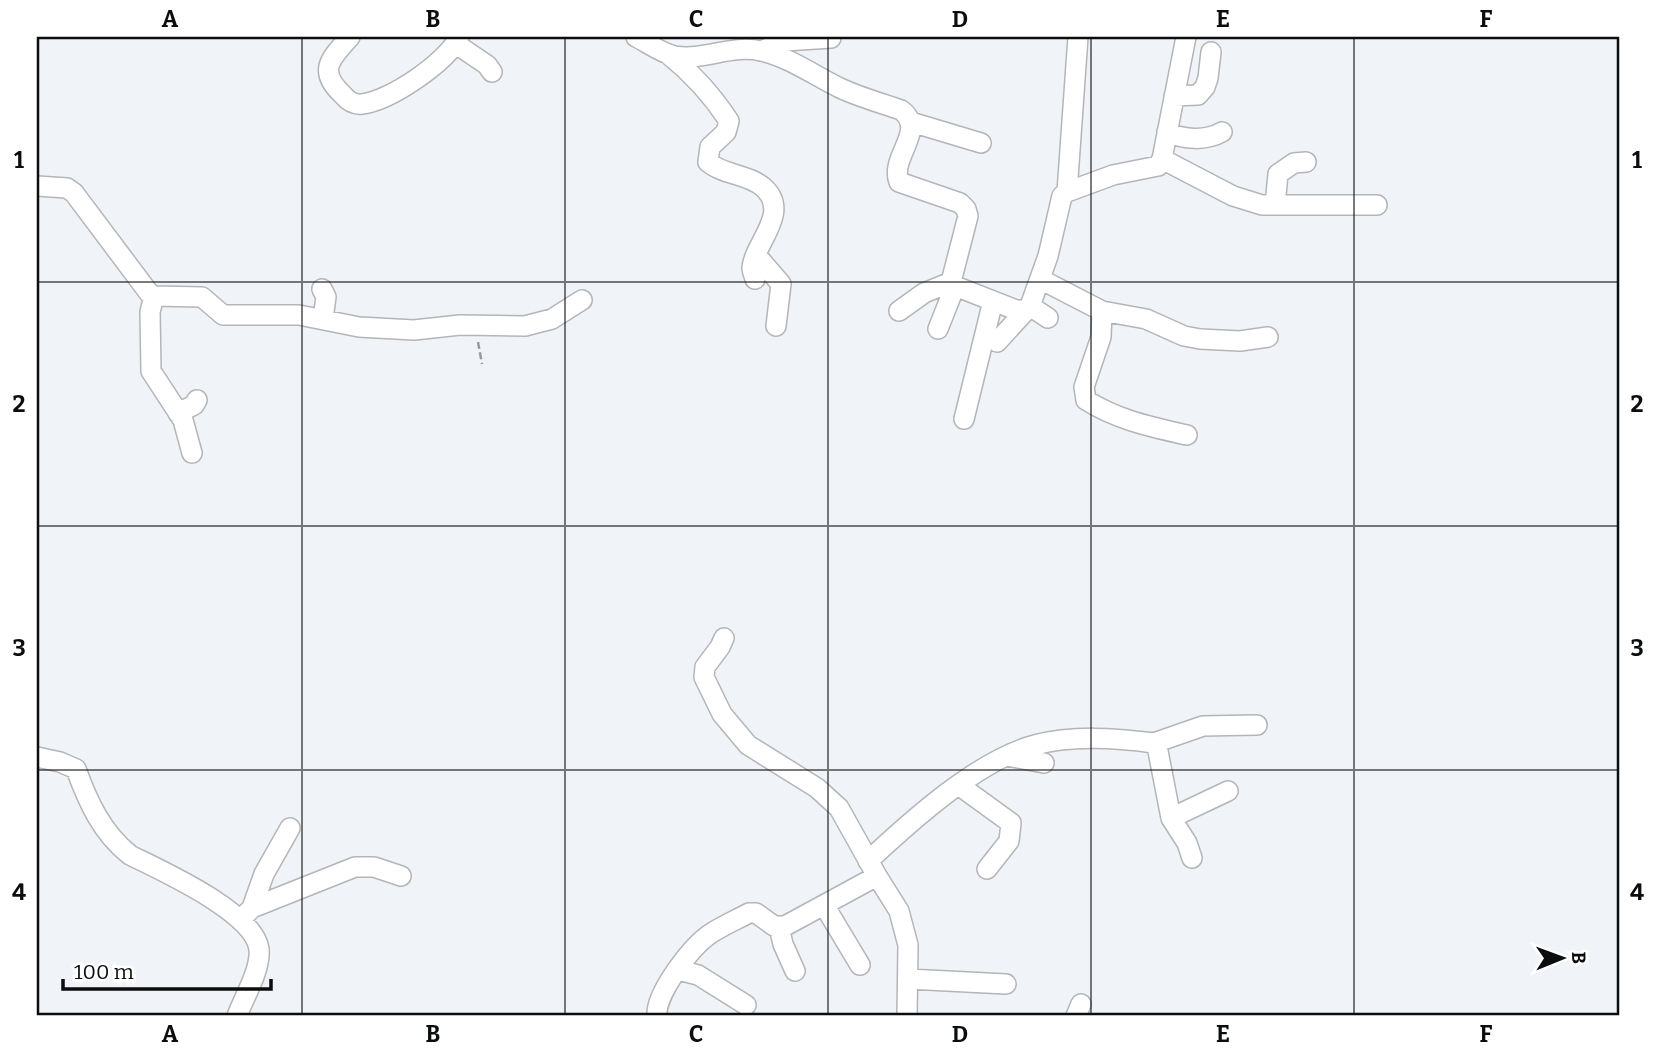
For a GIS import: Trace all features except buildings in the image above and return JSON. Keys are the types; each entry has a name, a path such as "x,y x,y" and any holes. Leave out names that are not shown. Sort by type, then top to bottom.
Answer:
{"street":[{"path":"350,37 332,56 328,71 334,87 349,101 361,104 410,83 444,58 458,40 492,72"},
{"path":"636,37 689,70 713,96 729,121 729,128 710,147 708,162 761,185 772,202 769,231 752,268 755,279"},
{"path":"1067,192 1078,37"},
{"path":"997,342 1027,308 1040,279 1050,246 1059,202 1067,192 1113,176 1158,166 1162,159 1186,37"},
{"path":"761,51 785,41 831,38"},
{"path":"667,54 689,57 716,45 735,50 761,51 908,115 911,130 897,169 899,182 960,203 968,216 953,284 938,329"},
{"path":"1174,96 1198,95 1205,87 1210,52"},
{"path":"911,122 981,143"},
{"path":"1167,132 1200,139 1211,139 1222,132"},
{"path":"1162,159 1233,196 1262,205 1377,205"},
{"path":"1276,205 1278,174 1294,163 1306,162"},
{"path":"37,187 67,188 74,193 149,293 154,296 202,297 223,315 299,315 359,327 414,330 538,324 552,320 582,300"},
{"path":"757,256 781,284 776,326"},
{"path":"1040,279 1102,311 1146,319 1184,336 1240,341 1268,337"},
{"path":"899,311 931,289 953,284 1016,310 1027,308 1048,318"},
{"path":"321,289 326,297 323,319"},
{"path":"154,296 150,312 151,371 183,420 192,453"},
{"path":"964,419 993,301"},
{"path":"1102,311 1101,337 1084,387 1086,400 1105,412 1140,424 1187,435"},
{"path":"178,414 194,405 197,400"},
{"path":"724,638 705,667 705,677 722,714 748,745 817,788 839,808 899,911 908,945 908,1016"},
{"path":"657,1016 660,998 678,970 699,942 711,933 750,913 761,915 779,927 824,905 873,869 920,814 1006,756 1062,740 1095,738 1154,743 1203,726 1257,725"},
{"path":"1154,743 1157,746 1171,818 1187,843 1192,858"},
{"path":"1006,756 1044,763"},
{"path":"37,757 76,769 93,812 120,847 130,855 246,914 259,952 257,966 237,1016"},
{"path":"960,786 1011,822 1009,841 987,869"},
{"path":"1171,818 1228,791"},
{"path":"246,914 264,874 290,828"},
{"path":"246,914 355,867 374,867 401,876"},
{"path":"824,905 860,965"},
{"path":"779,927 794,971"},
{"path":"678,970 698,975 746,1005"},
{"path":"908,979 1006,984"}],"path":[{"path":"476,325 482,364"}]}
